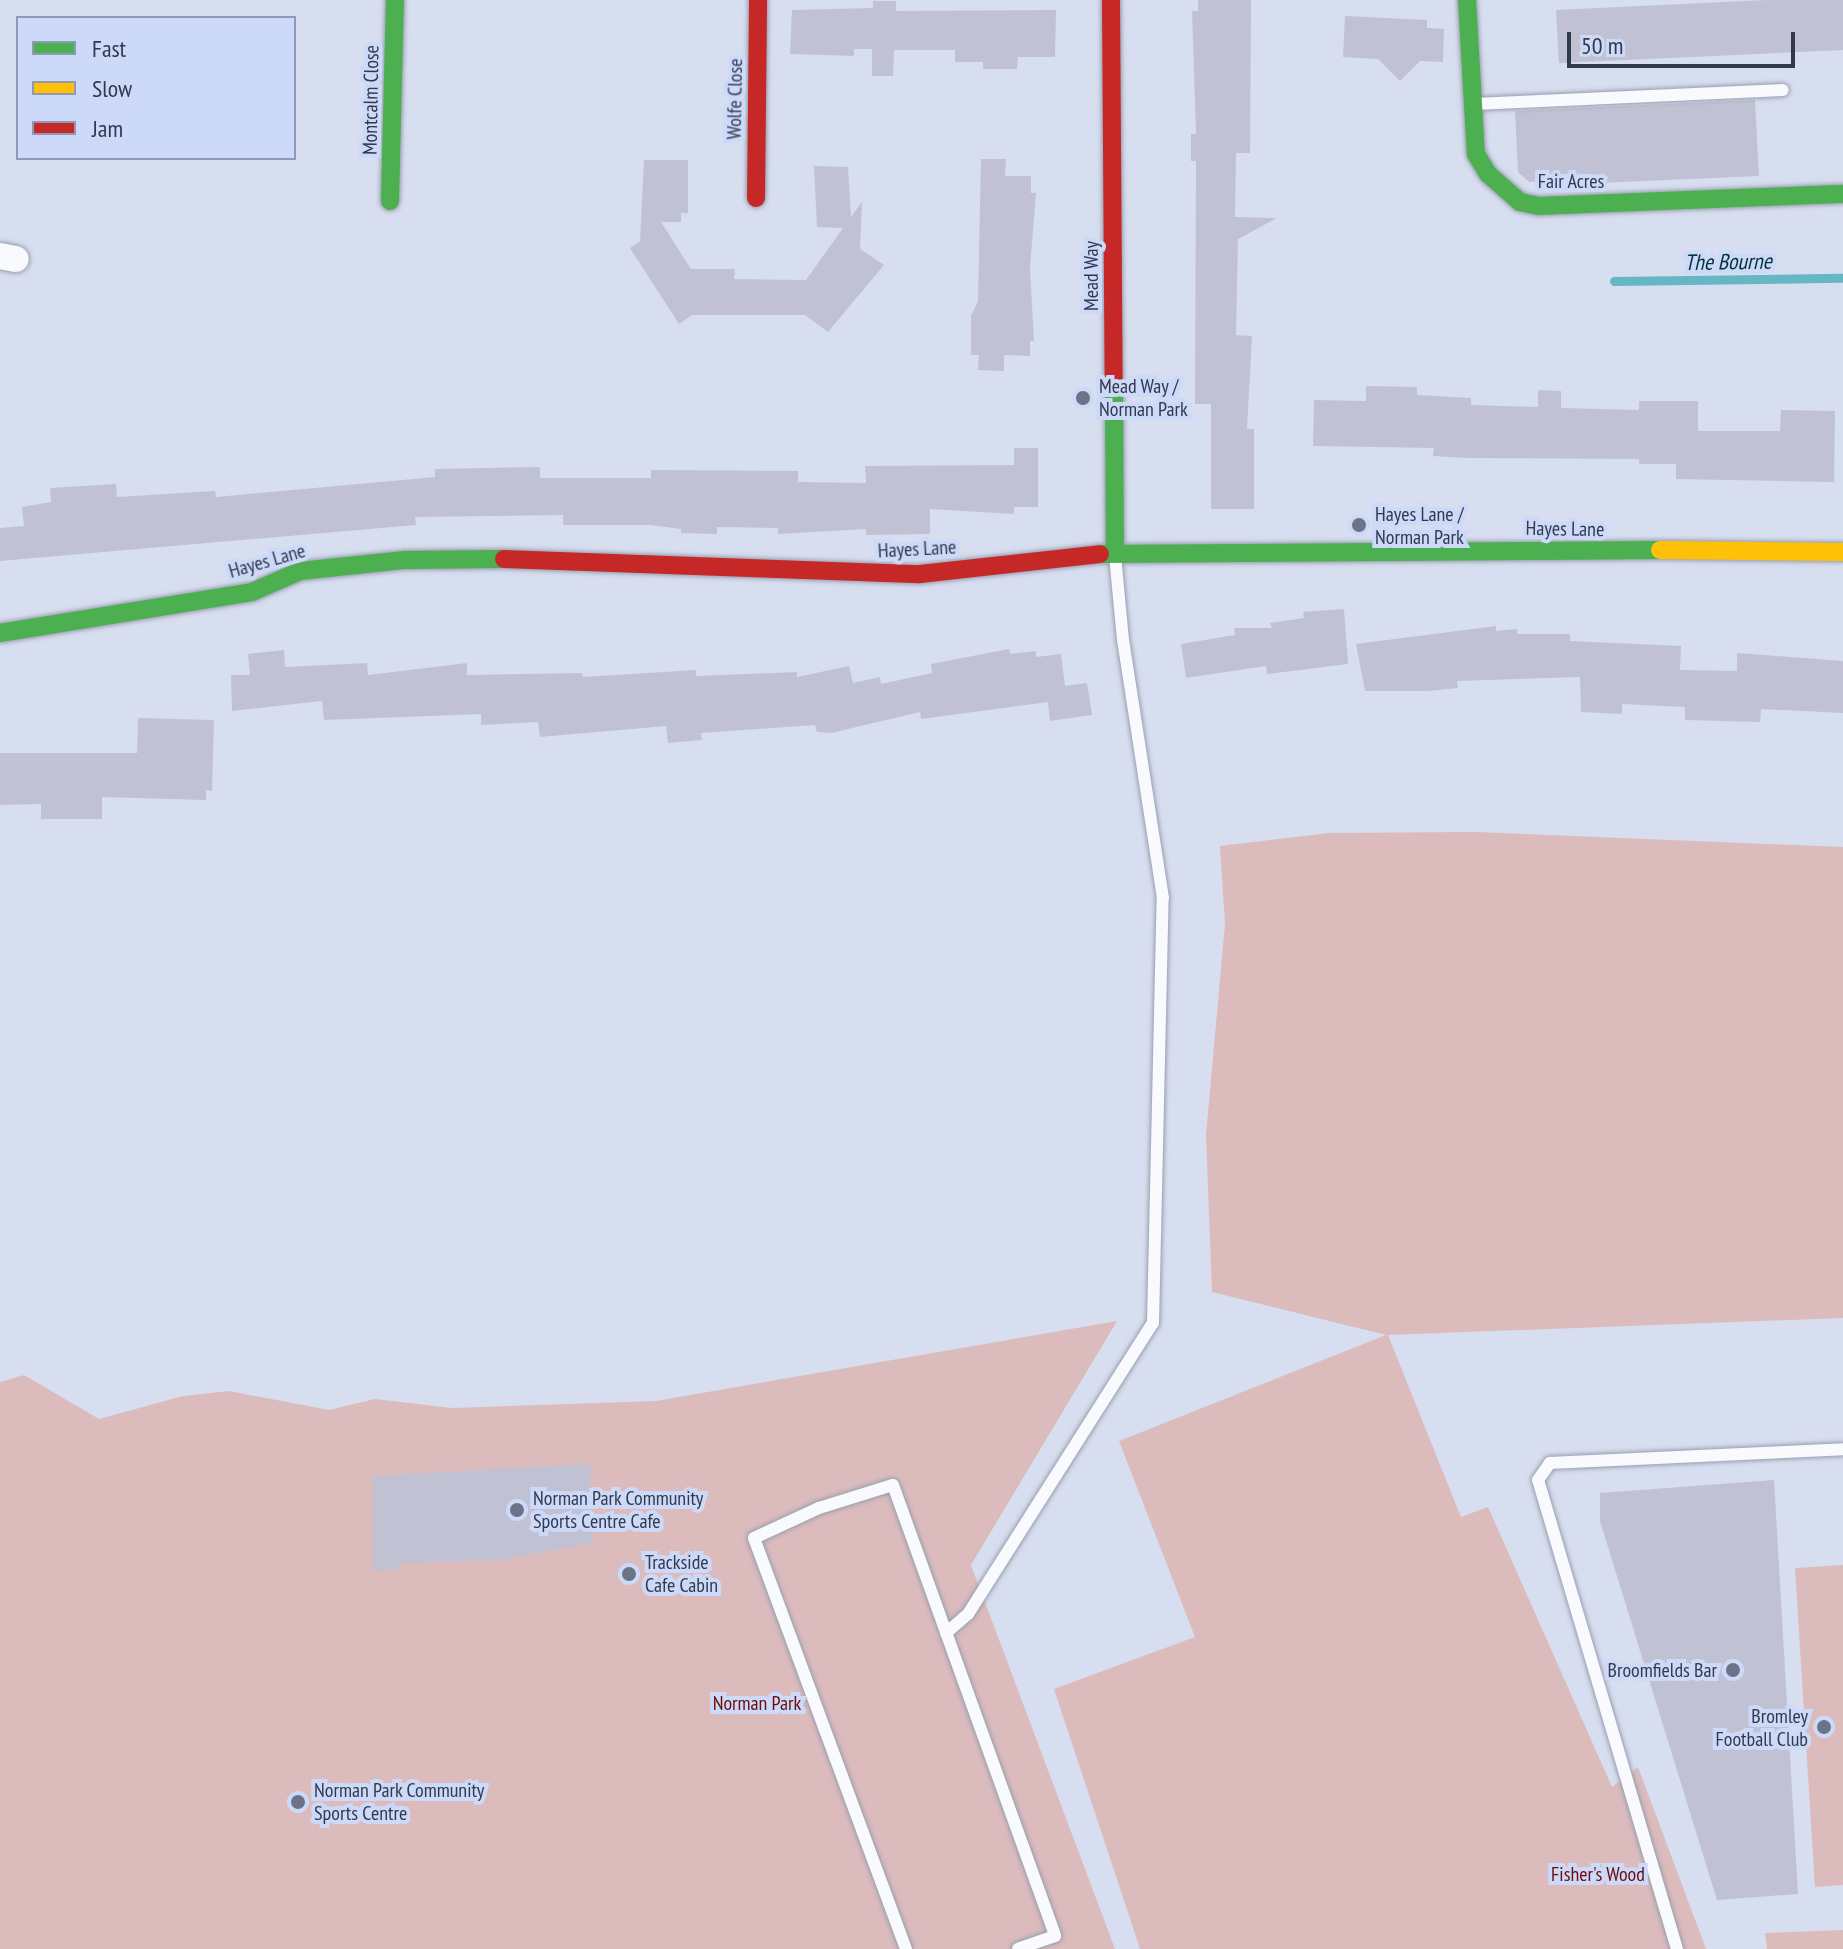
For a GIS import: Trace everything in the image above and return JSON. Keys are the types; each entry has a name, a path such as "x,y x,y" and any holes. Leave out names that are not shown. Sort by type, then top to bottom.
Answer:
{"main road":[{"name":"Montcalm Close","path":"390,201 395,0"},
{"name":"Wolfe Close","path":"756,198 758,0"},
{"name":"Mead Way","path":"1111,0 1115,552"},
{"name":"Fair Acres","path":"1467,0 1476,154 1504,191 1520,202 1539,206 1843,194"},
{"name":"Hayes Lane","path":"0,633 252,592 300,571 405,560 543,559 754,572 920,574 1115,552 1415,548 1843,552"}],"lane":[{"path":"1472,104 1783,90"},
{"path":"946,1633 968,1614 1153,1323 1163,898 1123,640 1115,552"},
{"path":"1677,1949 1538,1480 1550,1463 1843,1449"},
{"path":"906,1949 754,1538 819,1508 893,1485 1055,1936 1018,1949"}],"green space":[{"name":"Fisher's Wood","path":"1476,832 1843,847 1843,1318 1388,1335 1461,1517 1488,1507 1612,1787 1638,1767 1706,1949 1140,1949 1054,1689 1195,1637 1119,1441 1386,1335 1212,1292 1206,1135 1225,924 1220,846 1329,833"},
{"name":"Norman Park","path":"1117,1321 971,1565 1115,1949 0,1949 0,1382 24,1375 99,1419 183,1396 229,1391 329,1410 375,1399 452,1408 656,1401"},
{"name":"Bromley Football Club","path":"1843,1565 1843,1885 1815,1887 1795,1568"},
{"path":"1843,1930 1843,1949 1767,1949 1765,1933"}],"building":[{"path":"1198,0 1251,0 1250,153 1236,153 1235,217 1277,218 1238,239 1236,335 1252,336 1247,429 1254,429 1254,509 1211,509 1211,404 1195,404 1196,161 1191,161 1191,134 1196,134 1192,11 1198,11"},
{"path":"1767,0 1843,0 1843,50 1559,63 1556,10"},
{"path":"873,1 896,1 896,11 1056,10 1055,57 1018,57 1017,69 983,69 983,62 955,62 955,50 894,50 893,76 872,76 872,49 854,49 854,56 790,54 792,10 873,8"},
{"path":"1345,16 1427,20 1427,28 1444,29 1443,62 1420,61 1400,81 1378,59 1343,57"},
{"path":"1755,100 1759,176 1575,184 1575,179 1529,182 1518,172 1515,111"},
{"path":"981,159 1006,159 1005,176 1031,176 1031,193 1036,193 1030,268 1034,341 1030,341 1030,356 1004,355 1004,371 978,370 979,355 971,355 971,316 978,301"},
{"path":"644,160 688,160 688,213 681,213 681,222 661,222 691,269 735,269 734,279 806,280 843,228 817,227 814,166 848,167 851,217 862,202 860,249 884,265 828,332 805,315 692,315 679,324 630,248 640,241"},
{"path":"1366,386 1417,387 1417,395 1471,398 1471,405 1538,407 1538,390 1561,391 1561,408 1639,410 1639,401 1698,401 1698,431 1780,431 1781,410 1835,411 1834,482 1676,479 1676,464 1639,464 1639,459 1468,458 1433,456 1434,448 1313,446 1314,400 1366,401"},
{"path":"1014,448 1038,448 1038,507 1014,507 1014,514 930,509 930,534 866,535 866,529 778,534 778,528 717,527 717,534 681,533 681,529 650,525 563,525 563,515 415,517 416,525 0,561 0,528 24,526 22,507 51,502 50,488 116,484 117,497 215,491 216,497 435,477 435,469 540,467 540,478 651,478 651,470 798,471 798,482 866,483 865,466 1014,465"},
{"path":"1344,609 1348,664 1267,674 1266,666 1186,678 1181,644 1235,635 1234,628 1272,628 1270,623 1304,618 1303,612"},
{"path":"1496,626 1496,631 1517,629 1517,634 1570,634 1570,641 1681,646 1680,670 1737,671 1737,653 1843,661 1843,713 1761,709 1760,722 1685,720 1685,707 1622,704 1622,714 1581,712 1580,677 1457,681 1458,688 1427,691 1365,691 1356,644"},
{"path":"1009,649 1010,654 1036,651 1036,657 1061,654 1065,686 1087,683 1092,715 1050,721 1048,702 921,719 920,712 831,733 817,732 815,725 701,733 702,740 668,743 666,726 540,737 538,722 481,725 481,714 324,720 322,701 232,711 231,675 250,675 248,654 284,650 285,667 367,663 368,675 467,663 467,675 582,673 583,677 696,670 696,676 797,672 797,677 849,666 853,683 880,677 881,684 932,673 931,664"},
{"path":"138,718 214,720 212,791 206,790 206,800 102,797 102,819 41,819 41,804 0,805 0,753 137,753"},
{"path":"590,1464 593,1543 499,1560 399,1563 398,1569 373,1571 373,1476"},
{"path":"1774,1480 1798,1894 1717,1900 1600,1521 1600,1493"}],"waterway":[{"name":"The Bourne","path":"1614,281 1843,278"}],"traffic: fast":[{"path":"390,201 395,0"},
{"path":"1467,0 1476,154 1488,174 1520,202 1539,206 1843,194"},
{"path":"1114,384 1115,552"},
{"path":"1100,554 1660,550"},
{"path":"0,633 252,592 300,571 405,560 504,559"}],"traffic: slow":[{"path":"1660,550 1843,552"}],"traffic: jam":[{"path":"756,198 758,0"},
{"path":"1111,0 1114,384"},
{"path":"504,559 920,574 1100,554"}],"place":[{"name":"Mead Way / Norman Park","path":"1083,398"},
{"name":"Hayes Lane / Norman Park","path":"1359,525"},
{"name":"Norman Park Community Sports Centre Cafe","path":"517,1510"},
{"name":"Trackside Cafe Cabin","path":"629,1574"},
{"name":"Broomfields Bar","path":"1733,1670"},
{"name":"Bromley Football Club","path":"1824,1727"},
{"name":"Norman Park Community Sports Centre","path":"298,1802"}]}
